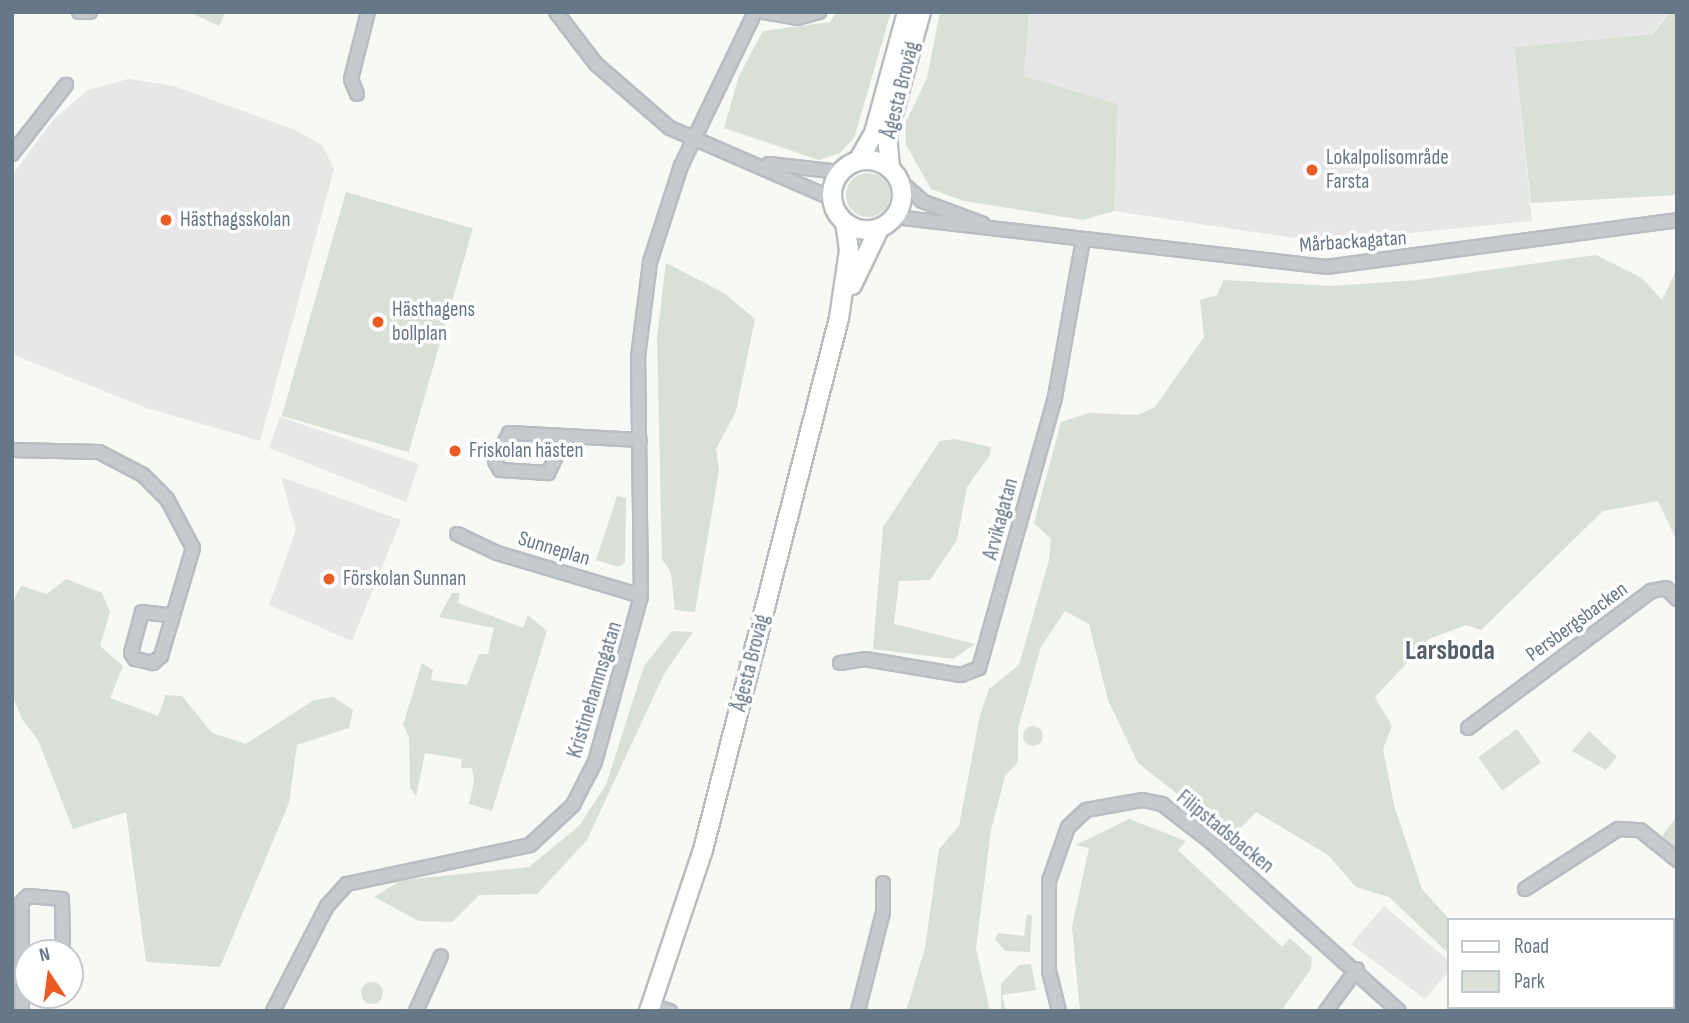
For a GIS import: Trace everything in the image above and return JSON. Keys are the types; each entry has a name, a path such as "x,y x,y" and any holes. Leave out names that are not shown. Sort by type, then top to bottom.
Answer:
{"main road":[{"name":"Ågesta Broväg","path":"840,172 858,161 874,133 907,12"},
{"name":"Ågesta Broväg","path":"839,318 879,229 895,217 895,175 887,136 921,12"},
{"name":"Ågesta Broväg","path":"858,161 895,175"},
{"path":"831,198 840,172"},
{"name":"Ågesta Broväg","path":"650,1008 703,850 839,318 849,250 845,223 831,198"},
{"path":"845,223 879,229"}],"street":[{"path":"79,12 90,12"},
{"path":"357,94 351,79 368,12"},
{"path":"556,12 632,100 692,142 744,160 831,198"},
{"name":"Kristinehamnsgatan","path":"273,1011 327,906 347,884 375,874 503,855 552,831 595,762 641,596 641,309 650,262 692,142 755,12"},
{"path":"764,12 797,18 819,12"},
{"path":"12,154 66,85"},
{"path":"744,160 840,172"},
{"name":"Mårbackagatan","path":"895,175 922,201 989,227"},
{"name":"Mårbackagatan","path":"895,217 1326,267 1677,220"},
{"name":"Arvikagatan","path":"841,663 865,659 961,675 979,668 1055,397 1083,240"},
{"path":"565,437 548,473 500,470 495,461 509,433 640,440"},
{"path":"12,450 99,452 143,475 167,499 193,548 173,616 161,656 153,663 135,659 131,653 142,612 151,608 173,616"},
{"name":"Sunneplan","path":"457,534 497,553 641,596"},
{"name":"Persbergsbacken","path":"1468,728 1651,592 1666,588 1677,599"},
{"name":"Filipstadsbacken","path":"1059,1011 1049,971 1049,881 1068,827 1086,810 1121,800 1162,804 1357,969 1399,1011"},
{"path":"1525,889 1618,829 1640,830 1677,860"},
{"path":"858,1011 883,912 883,883"},
{"path":"25,939 22,902 28,896 62,899 63,939"},
{"path":"416,1011 441,956"},
{"path":"1326,1011 1357,969"},
{"name":"Ågesta Broväg","path":"650,1008 670,1011"}],"shaded area":[{"path":"1029,12 1669,12 1652,34 1514,47 1532,221 1321,242 1114,211 1118,104 1024,76"},
{"name":"Hästhagsskolan","path":"128,79 174,86 295,130 322,145 334,169 260,441 144,407 12,354 12,175 54,119 88,90"},
{"path":"280,417 419,464 406,502 269,448"},
{"name":"Förskolan Sunnan","path":"281,477 401,520 352,641 269,605 296,530"},
{"path":"1384,906 1448,960 1448,972 1425,999 1351,944"}],"green space":[{"path":"189,12 226,12 219,26"},
{"path":"837,12 891,12 854,138 840,153 819,160 724,128 739,76 763,31 830,22"},
{"path":"940,12 1029,12 1024,76 1118,104 1114,211 1083,220 964,201 931,189 906,145 905,124 927,78"},
{"path":"1670,12 1677,12 1677,195 1531,203 1514,47 1653,34"},
{"path":"868,173 883,180 890,195 883,210 868,217 853,210 846,195 853,180"},
{"name":"Hästhagens bollplan","path":"346,192 473,228 409,452 282,416"},
{"path":"1596,255 1642,278 1662,300 1677,269 1677,541 1658,501 1603,511 1481,630 1466,625 1429,639 1375,697 1392,726 1383,749 1394,805 1422,889 1448,918 1448,953 1389,897 1356,887 1328,855 1256,812 1232,837 1138,763 1108,700 1089,624 1065,611 1041,647 1018,728 1018,762 1005,776 991,830 976,948 990,1011 906,1011 925,948 939,849 959,826 980,715 989,689 1019,665 1049,560 1051,539 1034,523 1061,422 1089,413 1138,415 1155,407 1204,337 1200,300 1217,295 1224,280 1331,286 1418,280"},
{"path":"666,263 724,293 755,319 736,411 716,449 719,470 695,612 675,610 671,573 662,559 657,337"},
{"path":"955,439 991,447 990,455 967,487 957,540 930,580 899,581 894,624 975,644 953,659 873,649 883,527 940,441"},
{"path":"617,496 626,498 625,562 619,567 596,560"},
{"path":"66,579 102,593 110,612 100,646 123,666 110,698 158,716 166,695 182,696 212,733 246,744 314,700 333,697 353,710 349,728 297,745 289,803 220,967 146,962 126,812 73,829 38,740 22,719 12,695 12,603 21,586 47,594"},
{"path":"452,593 460,593 458,603 523,628 528,615 547,631 492,811 469,804 474,782 472,768 461,768 462,759 425,753 416,797 410,787 409,737 403,725 422,663 433,670 431,680 467,685 479,654 488,654 494,628 439,617"},
{"path":"672,631 693,632 664,674 587,840 537,894 479,895 452,922 419,921 374,897 402,880 529,867 579,826 606,785 644,666"},
{"path":"1033,726 1040,729 1043,736 1040,743 1033,746 1026,743 1023,736 1026,729"},
{"path":"1517,729 1541,762 1502,790 1478,757"},
{"path":"1589,731 1617,757 1606,770 1572,751"},
{"path":"1677,816 1677,850 1662,836"},
{"path":"1129,819 1186,841 1178,850 1282,947 1290,938 1312,958 1311,969 1281,1011 1080,1011 1072,927 1089,848 1076,845"},
{"path":"1027,914 1032,916 1030,952 1005,951 995,939 998,933 1024,936"},
{"path":"1031,964 1036,990 1002,995 1006,1010 1001,1011 1001,984 1019,965"},
{"path":"372,982 380,985 383,993 380,1001 372,1004 364,1001 361,993 364,985"}],"place":[{"name":"Lokalpolisområde Farsta","path":"1312,170"},
{"name":"Hästhagsskolan","path":"166,220"},
{"name":"Hästhagens bollplan","path":"378,322"},
{"name":"Friskolan hästen","path":"455,451"},
{"name":"Förskolan Sunnan","path":"329,579"}],"district":[{"name":"Larsboda","path":"1450,651"}]}
